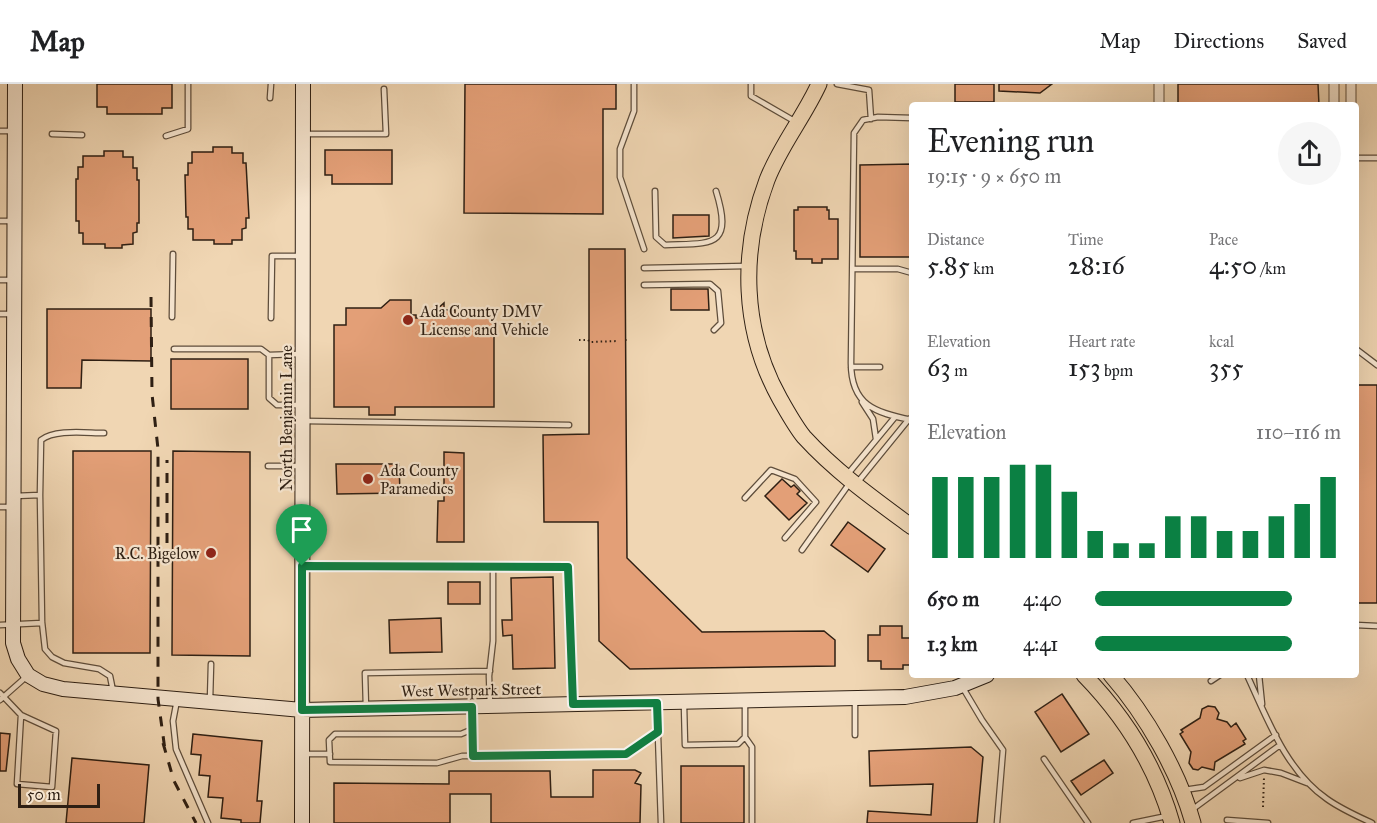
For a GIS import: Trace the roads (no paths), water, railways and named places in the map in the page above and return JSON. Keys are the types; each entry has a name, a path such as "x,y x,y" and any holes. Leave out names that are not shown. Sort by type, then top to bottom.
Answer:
{"main road":[{"path":"819,84 779,155 759,202 753,226 748,266 750,309 755,336 773,387 803,435 850,481 909,525"},
{"path":"1087,678 1127,726 1140,734 1147,744 1172,795 1184,809 1181,819"},
{"path":"1113,678 1148,721 1180,791 1181,819"}],"street":[{"path":"15,84 15,280 7,625 18,660 28,675"},
{"name":"North Benjamin Lane","path":"302,823 303,84"},
{"path":"1159,84 1159,102"},
{"path":"1334,84 1334,102"},
{"path":"1351,84 1351,102"},
{"name":"West Westpark Street","path":"28,675 43,684 63,689 302,710 905,697 931,693 980,678"}],"lane":[{"path":"166,136 188,129 188,84"},
{"path":"270,98 271,84"},
{"path":"634,84 634,111 620,148 620,177 644,249"},
{"path":"751,84 751,96 799,123"},
{"path":"837,84 869,90 871,119"},
{"path":"303,134 386,134 384,89"},
{"path":"876,439 873,419 854,388 851,367 854,133 863,120 909,118"},
{"path":"0,131 15,131"},
{"path":"52,134 82,135"},
{"path":"1359,158 1377,158"},
{"path":"655,191 656,237 665,245 705,244 715,241 721,233 721,207 716,191"},
{"path":"0,221 15,221"},
{"path":"172,317 173,254"},
{"path":"271,318 272,256 303,256"},
{"path":"644,268 748,266"},
{"path":"852,269 898,269 909,272"},
{"path":"0,280 15,280"},
{"path":"644,285 710,284 718,291 722,323 714,330"},
{"path":"0,314 14,314"},
{"path":"174,350 261,349 269,355 302,354"},
{"path":"1359,351 1377,365"},
{"path":"269,355 269,399 277,405 303,405"},
{"path":"851,367 880,367"},
{"path":"861,399 870,407 895,417 909,419"},
{"path":"802,550 876,439 895,417"},
{"path":"850,481 909,420"},
{"path":"303,421 569,425"},
{"path":"104,433 54,435 46,436 41,440 42,623 45,649 52,657 64,663 105,671 110,676 113,694"},
{"path":"268,466 303,466"},
{"path":"745,498 771,470 795,479 816,502 785,538"},
{"path":"9,504 40,495"},
{"path":"302,566 568,567 573,704"},
{"path":"490,706 493,566"},
{"path":"7,625 42,623"},
{"path":"1359,625 1377,626"},
{"path":"210,703 211,664"},
{"path":"366,709 366,673 490,671"},
{"path":"21,715 17,784 52,787 56,732 21,715 1,696 28,675"},
{"path":"1211,681 1216,678"},
{"path":"1248,678 1280,745 1308,783 1343,810 1372,823"},
{"path":"1259,678 1263,709"},
{"path":"962,685 1003,750 997,823"},
{"path":"855,698 855,735"},
{"path":"177,700 173,721 176,749 208,823"},
{"path":"745,700 745,737 752,747 752,823"},
{"path":"684,702 686,745 738,744 745,737"},
{"path":"657,703 661,823"},
{"path":"472,707 473,756"},
{"path":"473,729 461,734 335,734 329,740 330,762 436,763 462,756 626,754 658,732"},
{"path":"1180,791 1204,787 1276,735"},
{"path":"1132,823 1181,819 1280,745"},
{"path":"302,754 330,754"},
{"path":"1044,759 1088,823"},
{"path":"1235,779 1264,770 1281,773 1308,783"},
{"path":"1227,820 1268,823"}],"railway":[{"path":"151,297 152,394 158,449 158,699 165,750"},
{"path":"167,460 167,543"},
{"path":"163,743 174,781 196,823"}],"place":[{"name":"Ada County DMV License and Vehicle","path":"408,320"},
{"name":"Ada County Paramedics","path":"368,479"},
{"name":"R.C. Bigelow","path":"211,553"}]}
